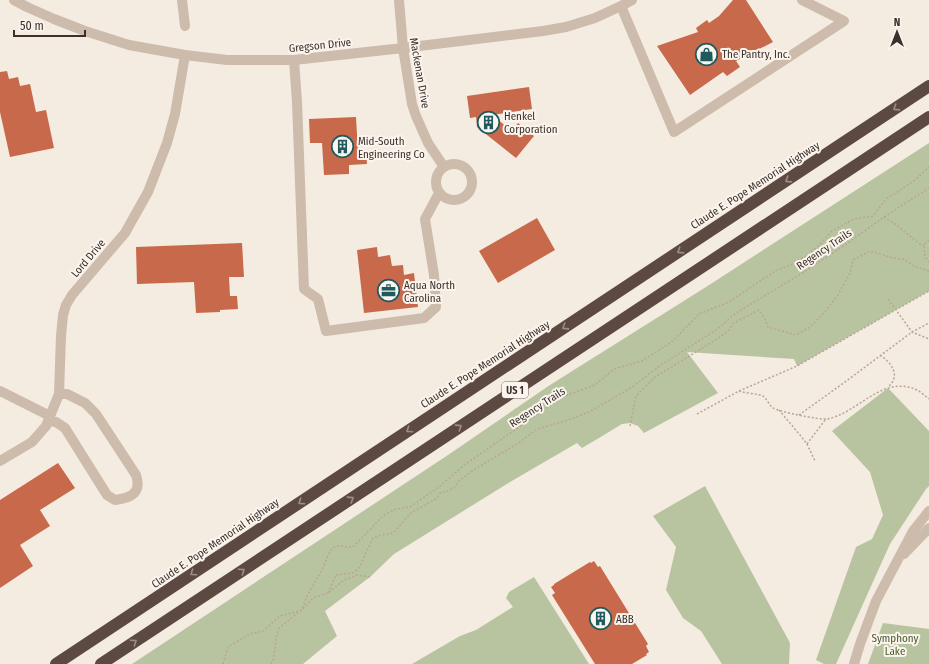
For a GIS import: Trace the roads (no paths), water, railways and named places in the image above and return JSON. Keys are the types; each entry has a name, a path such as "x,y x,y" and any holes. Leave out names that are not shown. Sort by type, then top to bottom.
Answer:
{"highway":[{"name":"Claude E. Pope Memorial Highway","path":"56,664 929,86"},
{"name":"US 1","path":"101,664 929,117"}],"street":[{"name":"Gregson Drive","path":"14,0 54,19 129,45 185,55 227,60 294,60 543,31 566,27 595,18 632,0"},
{"path":"182,0 186,26"},
{"name":"Mackenan Drive","path":"399,0 403,48 412,104 428,143 444,167"},
{"path":"621,6 674,132 844,20 802,0"},
{"name":"Lord Drive","path":"0,461 32,442 46,426 59,394 61,336 63,315 66,305 72,295 125,233 148,192 167,144 175,114 185,55"},
{"path":"294,60 304,289 318,299 326,331 424,318 436,307 434,275 425,219 439,192"},
{"path":"456,164 462,166 471,175 472,187 465,197 454,200 448,199 443,197 439,192 436,182 437,176 444,167 456,164"},
{"path":"0,391 65,428 107,495 115,500 127,498 136,491 139,482 136,475 96,414 84,403 67,394 59,394"},
{"path":"854,664 876,601 913,531 929,511"},
{"path":"897,561 929,528"}],"place":[{"name":"The Pantry, Inc.","path":"706,54"},
{"name":"Henkel Corporation","path":"489,122"},
{"name":"Mid-South Engineering Co","path":"342,147"},
{"name":"Aqua North Carolina","path":"389,291"},
{"name":"ABB","path":"600,619"}],"park label":[{"name":"Symphony Lake","path":"895,644"}]}
